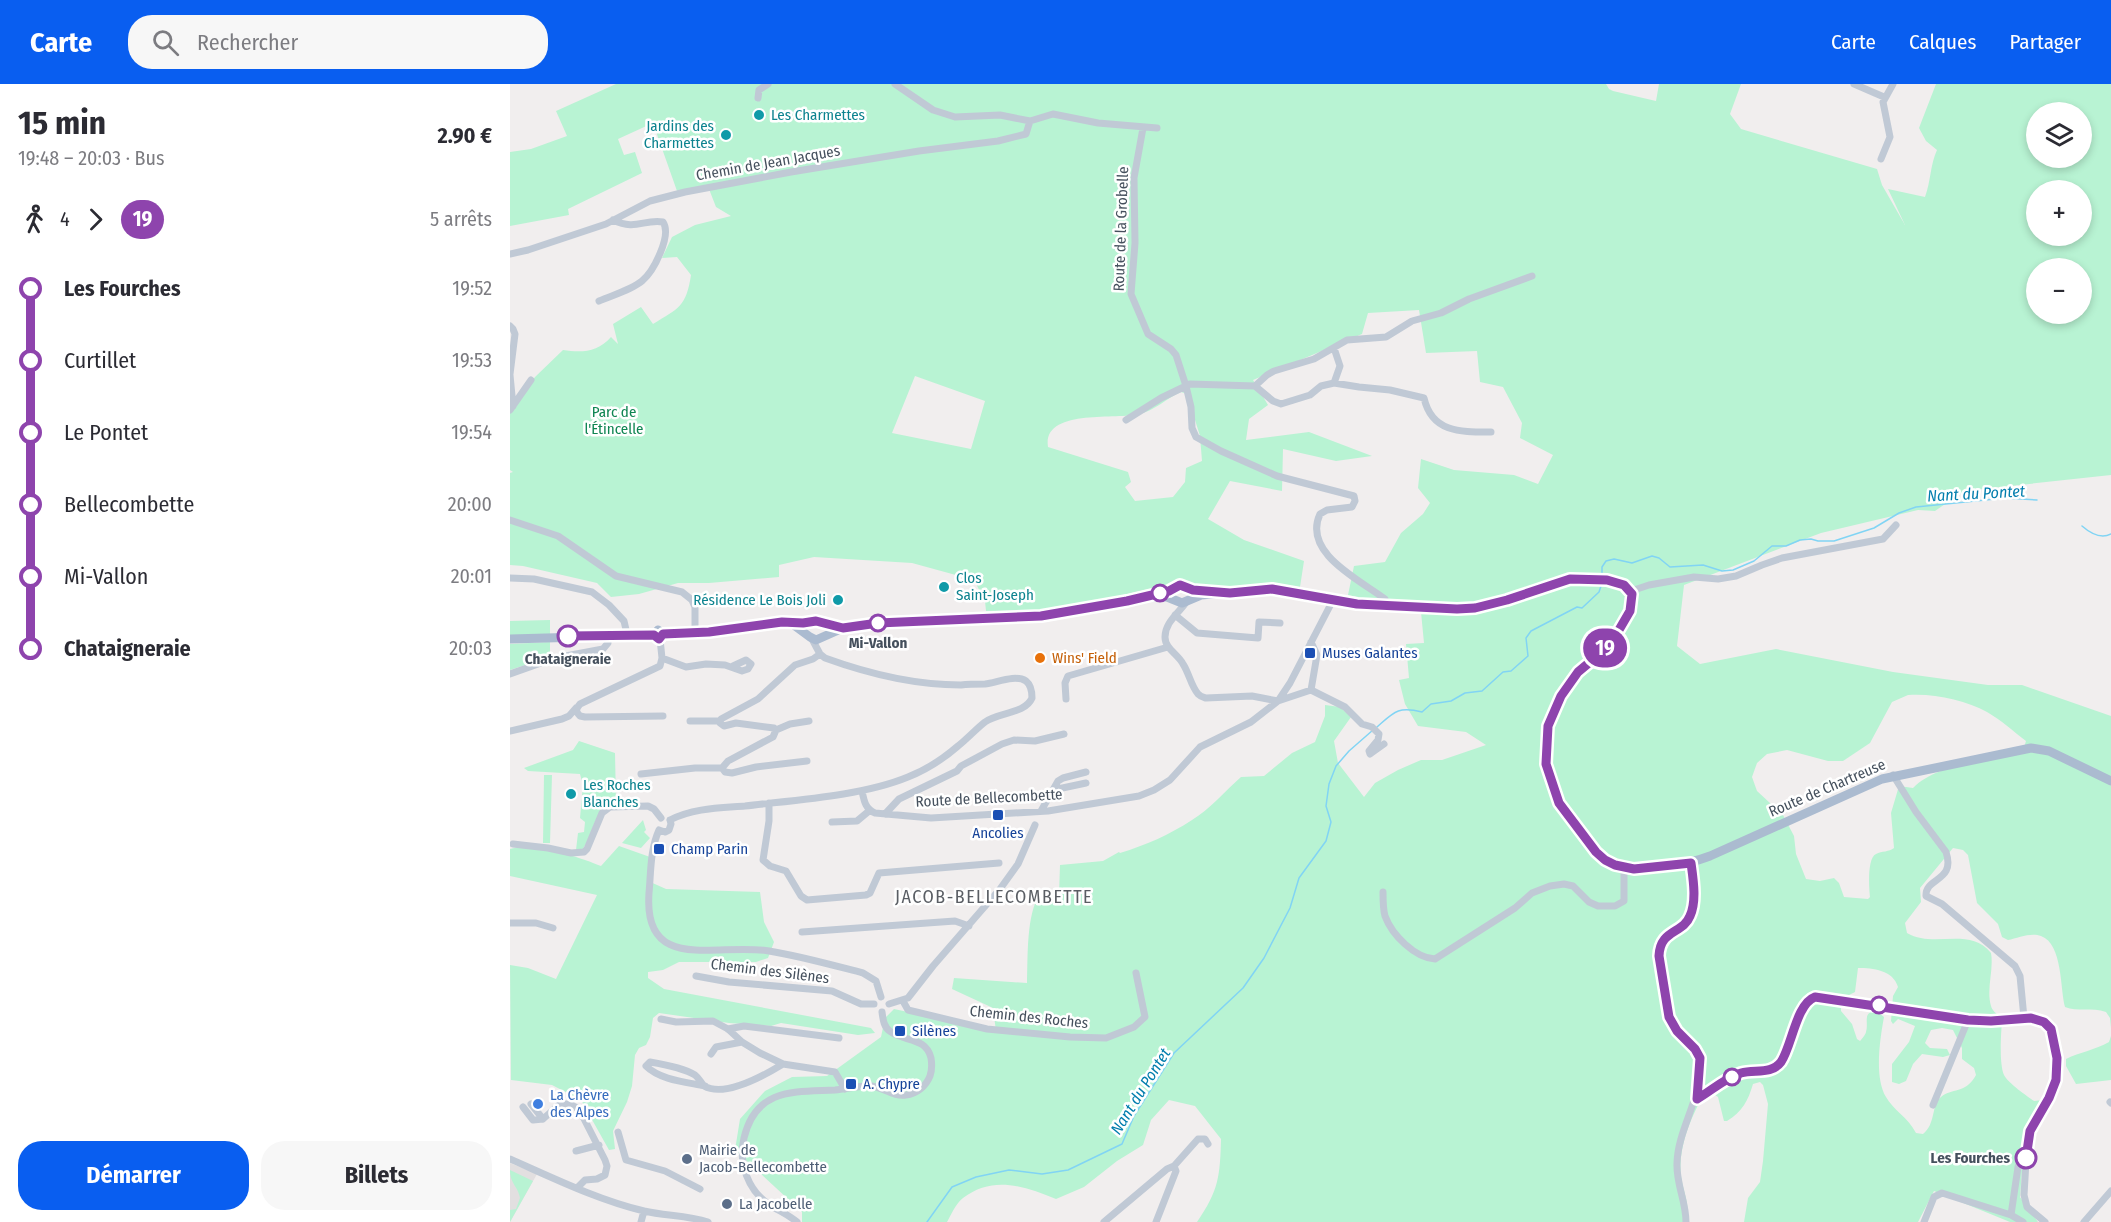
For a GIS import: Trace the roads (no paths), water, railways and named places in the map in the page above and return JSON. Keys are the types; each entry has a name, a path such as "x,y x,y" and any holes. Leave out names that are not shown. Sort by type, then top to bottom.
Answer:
{"main road":[{"path":"1146,597 1167,597 1182,603 1201,595 1272,589 1357,604 1457,609 1475,608 1507,600 1570,579 1602,579 1624,585 1631,591 1630,611 1616,635 1602,652 1578,672 1561,696 1548,726 1545,755 1555,793 1573,824 1596,852 1615,865 1624,868"},
{"path":"791,622 817,637 843,628 878,623 1041,616 1146,597 1180,585 1230,593"},
{"path":"1174,588 1172,593 1175,601"},
{"path":"1188,588 1190,592 1188,600"},
{"path":"510,639 627,634 659,636 782,622 816,621 843,628"},
{"path":"812,622 807,630 817,637"},
{"path":"817,637 825,628 823,624"},
{"name":"Route de Chartreuse","path":"1624,868 1691,863 1864,786 1893,776 2037,748 2064,758 2111,781"}],"street":[{"path":"758,98 759,90 768,84"},
{"path":"895,84 933,110 955,117 1000,115 1030,120 1053,114 1098,123 1157,128"},
{"path":"1854,84 1884,98"},
{"path":"1881,159 1890,137 1883,102 1893,84"},
{"name":"Chemin de Jean Jacques","path":"510,254 568,238 613,220 650,201 790,172 919,151 1006,140 1026,134 1030,120"},
{"name":"Route de la Grobelle","path":"1143,128 1137,150 1134,178 1135,243 1131,294 1148,334 1174,352 1186,386 1191,407 1192,428 1196,437 1277,476 1354,496 1355,501 1352,507 1327,510 1320,514 1317,524 1319,543 1324,553 1385,598 1387,606"},
{"path":"599,301 645,279 667,234 663,222 656,221 633,226 613,220"},
{"path":"1255,386 1274,371 1314,358 1347,340 1386,337 1412,321 1441,313 1470,299 1532,276"},
{"path":"510,326 515,334 510,374 511,408"},
{"path":"1334,348 1340,366 1334,383"},
{"path":"511,408 531,380"},
{"path":"1126,420 1161,398 1186,386 1196,384 1255,386 1273,401 1281,404 1310,395 1321,386 1334,383 1390,390 1424,398 1427,411 1437,424 1466,432 1491,432"},
{"path":"510,520 558,536 616,576 682,592 692,600 695,607 695,633"},
{"path":"1631,591 1649,585 1694,577 1719,579 1736,576 1782,558 1883,539 1896,525"},
{"path":"510,578 534,579 592,592 624,621 627,634"},
{"path":"1188,600 1175,615 1165,635 1168,647 1184,664 1200,697 1252,696 1278,700"},
{"name":"Route de Bellecombette","path":"869,811 931,818 1041,811 1139,796 1155,790 1170,780 1200,747 1251,722 1278,700 1290,683 1333,600"},
{"path":"1175,601 1175,615"},
{"path":"1175,615 1197,633 1258,638 1259,622 1280,623"},
{"path":"510,674 555,658 603,649 608,643 608,635"},
{"path":"659,636 662,663 657,668 580,704 576,712 579,716 585,717 663,716"},
{"path":"670,820 684,812 862,791 908,777 956,749 993,717 1030,704 1032,692 1026,681 1017,679 987,684 957,685 890,678 828,659 820,654 817,637"},
{"path":"1311,642 1317,655 1311,690 1345,707 1362,724 1374,729 1380,736 1369,753 1372,754 1384,744"},
{"path":"1066,699 1065,683 1068,676 1168,647"},
{"path":"690,721 719,721 729,713 758,699 795,665 820,654"},
{"path":"662,658 686,667 706,664 733,666"},
{"name":"Route de Bellecombette","path":"1278,700 1311,690"},
{"path":"510,731 562,719 569,716 580,704"},
{"path":"719,721 724,726 740,723 776,730"},
{"path":"722,768 728,761 773,737 776,730 790,724 809,721"},
{"name":"Route de Bellecombette","path":"885,814 899,799 957,771 961,766 1002,744 1014,740 1035,741 1064,734"},
{"path":"641,774 695,768 722,768 726,772 732,772 807,761"},
{"path":"1041,811 1058,781 1086,772"},
{"path":"1893,776 1948,858 1948,869 1928,888 1926,896 1942,904 2015,966 2020,976 2024,1018"},
{"name":"Route de Bellecombette","path":"1053,790 1086,783"},
{"path":"832,822 857,821 869,811 862,791"},
{"path":"769,803 763,860 770,867 786,871 801,896 807,900 866,895 872,889 879,873 999,863"},
{"path":"513,844 577,853 587,849 602,813 610,807 648,806 654,809 661,818"},
{"path":"665,817 670,820 672,824 669,830 663,832 659,830 656,824 661,818 665,817"},
{"path":"889,1004 908,998 969,926 1018,864 1035,825"},
{"path":"659,830 653,845 648,910 655,934 665,942 680,949 769,951 863,973 876,981 881,997 889,1004"},
{"path":"1686,1222 1685,1203 1678,1179 1677,1164 1685,1129 1697,1099 1700,1058 1695,1049 1677,1031 1669,1017 1659,956 1665,938 1686,922 1690,916 1693,896 1691,863"},
{"path":"1383,892 1385,915 1390,926 1415,953 1435,959 1515,908 1532,893 1550,886 1564,884 1573,886 1589,902 1606,908 1615,906 1624,901 1624,868"},
{"path":"802,932 955,921 969,926"},
{"path":"510,923 536,923 553,928"},
{"name":"Chemin des Roches","path":"903,1001 908,1010 987,1029 1106,1038 1134,1027 1145,1017 1136,974"},
{"name":"Chemin des Silènes","path":"696,976 832,991 861,1004 874,1004"},
{"path":"881,997 874,1004 876,1010 882,1012 888,1009 889,1004"},
{"path":"1697,1099 1743,1072 1774,1068 1782,1060 1803,1008 1813,997 1968,1020 1991,1021 2024,1018 2040,1020 2051,1029 2058,1066 2054,1089 2033,1124 2018,1167 2011,1215"},
{"path":"797,1222 770,1206 754,1191 744,1166 742,1151 748,1125 758,1112 778,1096 799,1090 833,1090 872,1086 893,1094 905,1095 920,1089 928,1080 932,1067 927,1049 919,1042 892,1033 884,1022 882,1012"},
{"path":"662,1019 676,1022 713,1021 728,1029 742,1042 783,1064 835,1072 846,1089"},
{"path":"1934,1105 1968,1020"},
{"path":"728,1029 744,1026 839,1038"},
{"path":"711,1054 716,1047 742,1042"},
{"path":"705,1086 695,1076 672,1068 650,1062 646,1066 651,1071 674,1079 716,1089 741,1086 783,1064"},
{"path":"833,1090 836,1081 835,1072"},
{"path":"523,1107 533,1120 543,1119 561,1103 579,1109 599,1144 607,1166 605,1174 597,1179 585,1180 577,1188"},
{"path":"531,1104 543,1119"},
{"path":"618,1132 626,1160 665,1171 700,1189"},
{"path":"1104,1222 1173,1166 1198,1139 1205,1139 1208,1144"},
{"path":"576,1151 599,1144"},
{"path":"2027,1144 2026,1202 2031,1211 2045,1222"},
{"path":"510,1159 577,1188 644,1211 696,1218 708,1222"},
{"path":"1156,1222 1176,1171 1173,1166"},
{"path":"2084,1222 2111,1191"},
{"path":"1924,1222 1934,1197 1942,1193 2011,1215 2023,1222"},
{"path":"641,1222 644,1211"}],"waterway":[{"name":"Nant du Pontet","path":"1602,576 1602,567 1606,561 1614,559 1632,563 1652,556 1659,558 1670,567 1703,565 1722,571 1733,570 1754,561 1772,546 1786,546 1800,540 1811,539 1834,541 1874,528 1899,513 1916,507 2005,498 2037,500"},
{"name":"Nant du Pontet","path":"2082,526 2096,535 2111,534"},
{"name":"Nant du Pontet","path":"1377,727 1388,717 1402,710 1422,712 1431,704 1451,701 1465,693 1482,691 1503,672 1511,671 1528,656 1526,638 1531,631 1577,607 1582,608 1599,592 1602,583"},
{"name":"Nant du Pontet","path":"927,1222 952,1187 976,1177 1009,1170 1042,1174 1068,1170 1122,1144 1134,1116 1174,1053 1243,988 1264,958 1290,908 1299,878 1326,841 1331,822 1326,806 1329,784 1336,766 1373,730"}],"place":[{"name":"Les Charmettes","path":"759,115"},
{"name":"Jardins des Charmettes","path":"726,135"},
{"name":"Clos Saint-Joseph","path":"944,587"},
{"name":"Résidence Le Bois Joli","path":"838,600"},
{"name":"Mi-Vallon","path":"878,623"},
{"name":"Chataigneraie","path":"568,636"},
{"name":"Muses Galantes","path":"1310,653"},
{"name":"Wins' Field","path":"1040,658"},
{"name":"Les Roches Blanches","path":"571,794"},
{"name":"Ancolies","path":"998,815"},
{"name":"Champ Parin","path":"659,849"},
{"name":"Silènes","path":"900,1031"},
{"name":"A. Chypre","path":"851,1084"},
{"name":"La Chèvre des Alpes","path":"538,1104"},
{"name":"Les Fourches","path":"2026,1158"},
{"name":"Mairie de Jacob-Bellecombette","path":"687,1159"},
{"name":"La Jacobelle","path":"727,1204"}],"district":[{"name":"JACOB-BELLECOMBETTE","path":"994,897"}],"park label":[{"name":"Parc de l'Étincelle","path":"614,420"}]}
